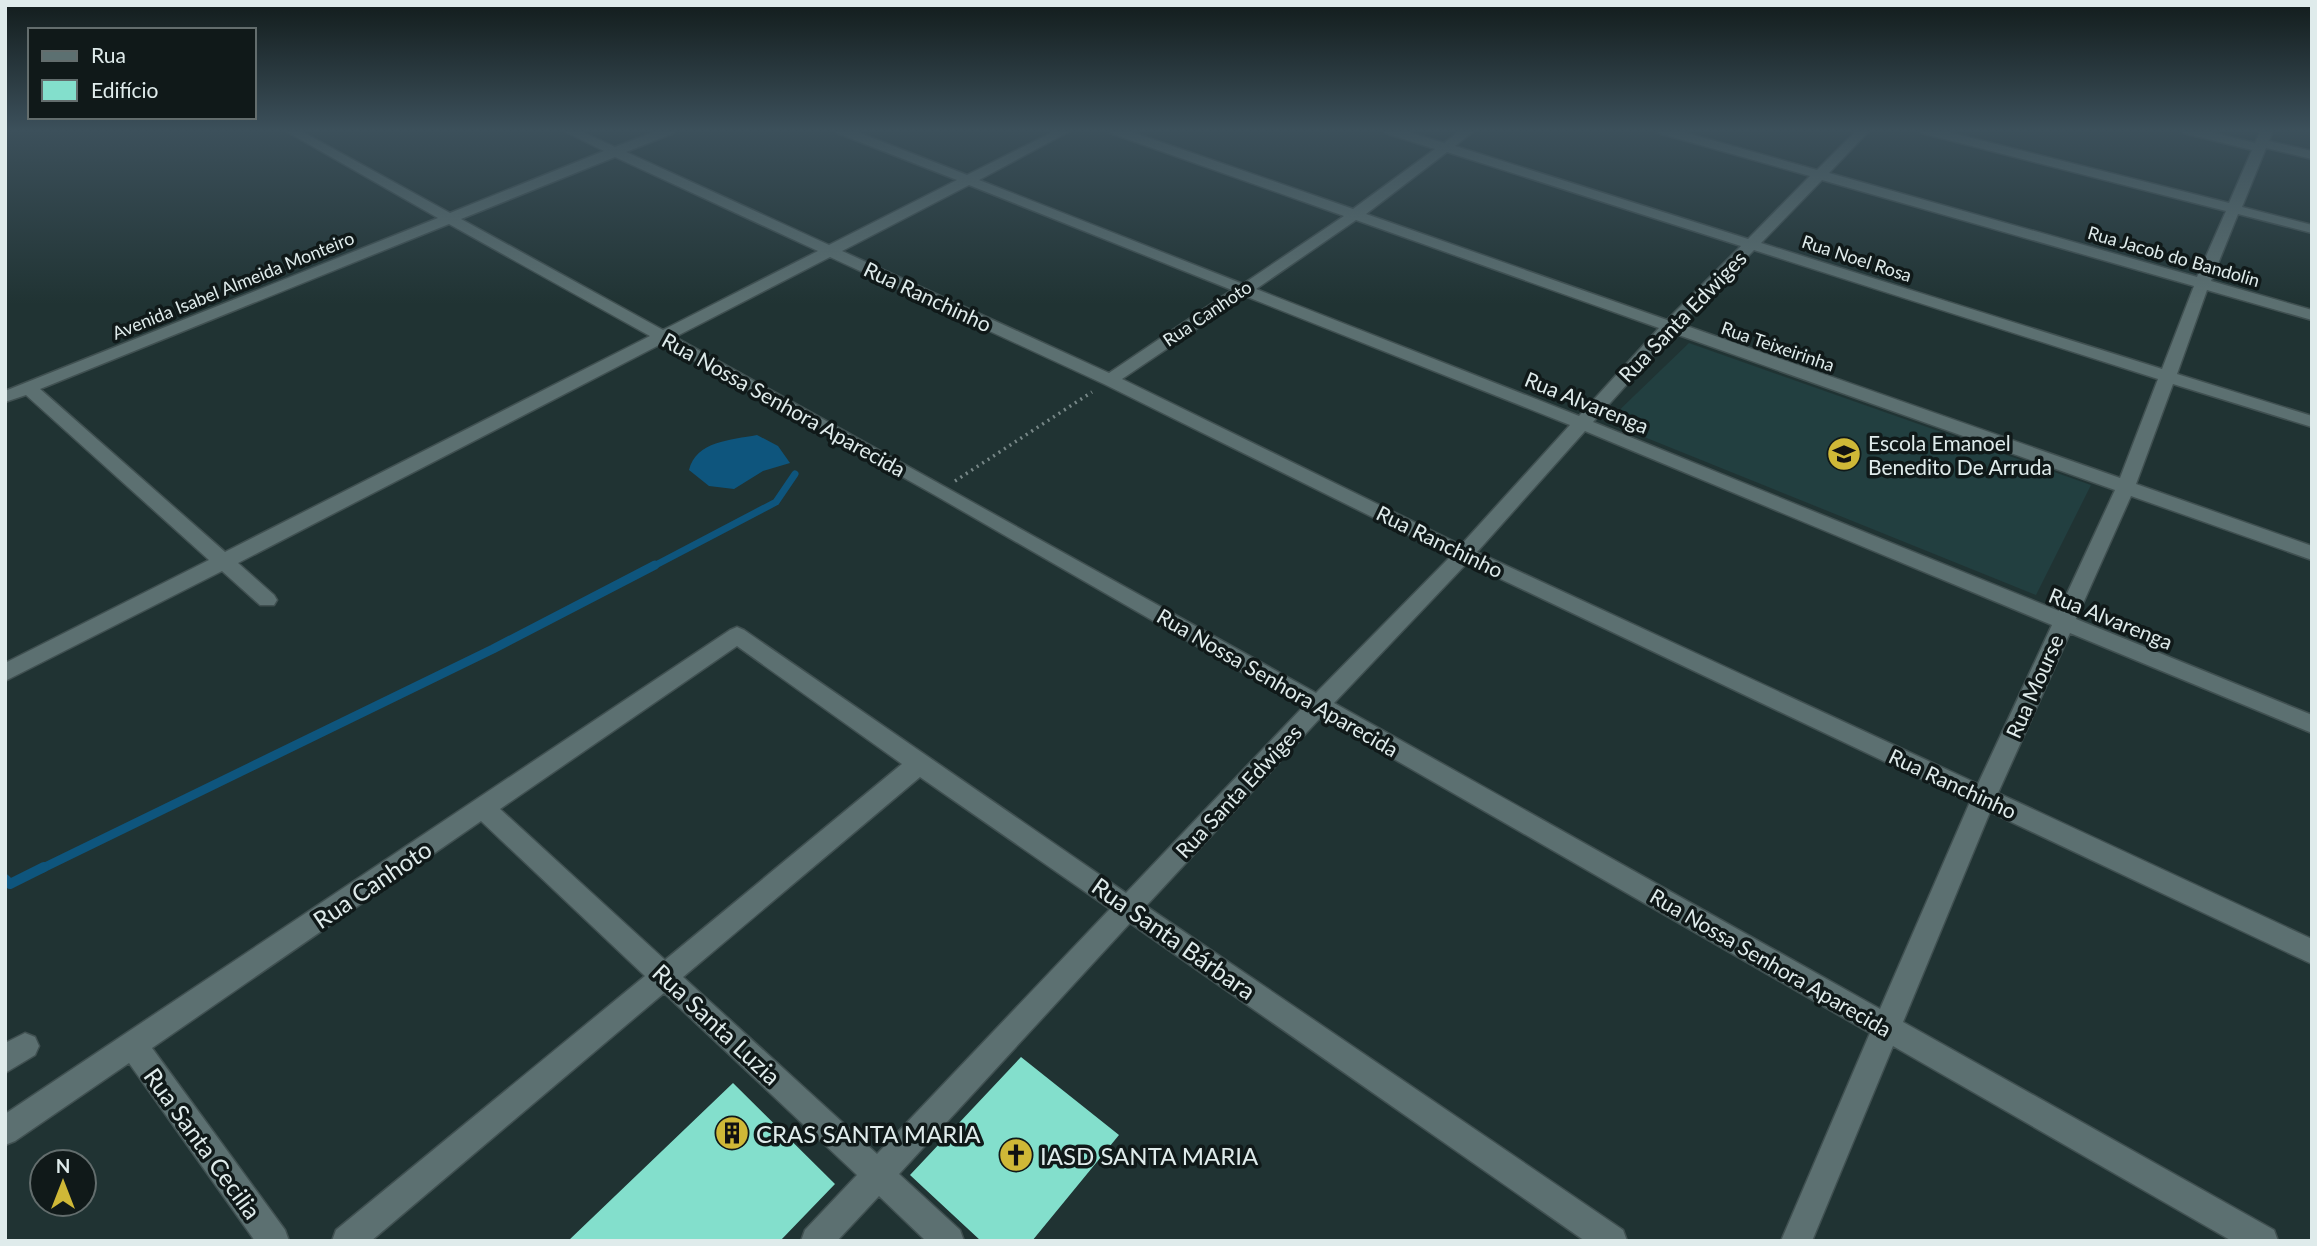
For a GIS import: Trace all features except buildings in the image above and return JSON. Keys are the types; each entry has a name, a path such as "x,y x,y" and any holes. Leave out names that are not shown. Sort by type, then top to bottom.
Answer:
{"street":[{"name":"Rua Nossa Senhora Aparecida","path":"396,188 940,490 2263,1241"},
{"name":"Avenida Isabel Almeida Monteiro","path":"5,397 526,188"},
{"name":"Rua Ranchinho","path":"696,188 1110,380 1464,554 2312,952"},
{"path":"5,673 951,188"},
{"name":"Rua Alvarenga","path":"988,188 1580,423 2312,723"},
{"name":"Rua Teixeirinha","path":"1282,188 1668,328 2312,553"},
{"name":"Rua Canhoto","path":"1110,380 1356,214 1389,188"},
{"name":"Rua Noel Rosa","path":"1575,188 2312,422"},
{"name":"Rua Santa Edwiges","path":"816,1241 1318,705 1464,554 1668,328 1806,188"},
{"name":"Rua Jacob do Bandolin","path":"1865,188 2312,315"},
{"path":"2152,188 2312,229"},
{"name":"Rua Mourse","path":"1796,1241 1984,797 2126,487 2202,284 2242,188"},
{"path":"28,387 267,600"},
{"name":"Rua Canhoto","path":"5,1131 484,809 737,635"},
{"name":"Rua Santa Bárbara","path":"737,635 919,764 1612,1241"},
{"path":"347,1241 919,764"},
{"name":"Rua Santa Luzia","path":"484,809 949,1241"},
{"name":"Rua Santa Cecilia","path":"133,1045 274,1241"}],"path":[{"path":"940,490 1110,380"}],"shaded area":[{"name":"Escola Emanoel Benedito De Arruda","path":"1689,343 2091,485 2036,595 1607,422"}],"water":[{"path":"757,435 778,446 790,463 763,471 734,489 709,486 689,470 693,460 707,447"}],"waterway":[{"path":"652,567 776,502 795,474"},
{"path":"41,869 493,649 655,565"},
{"path":"5,879 10,884 44,867"}],"place":[{"name":"Escola Emanoel Benedito De Arruda","path":"1844,454"},
{"name":"CRAS SANTA MARIA","path":"732,1133"},
{"name":"IASD SANTA MARIA","path":"1016,1155"}]}
